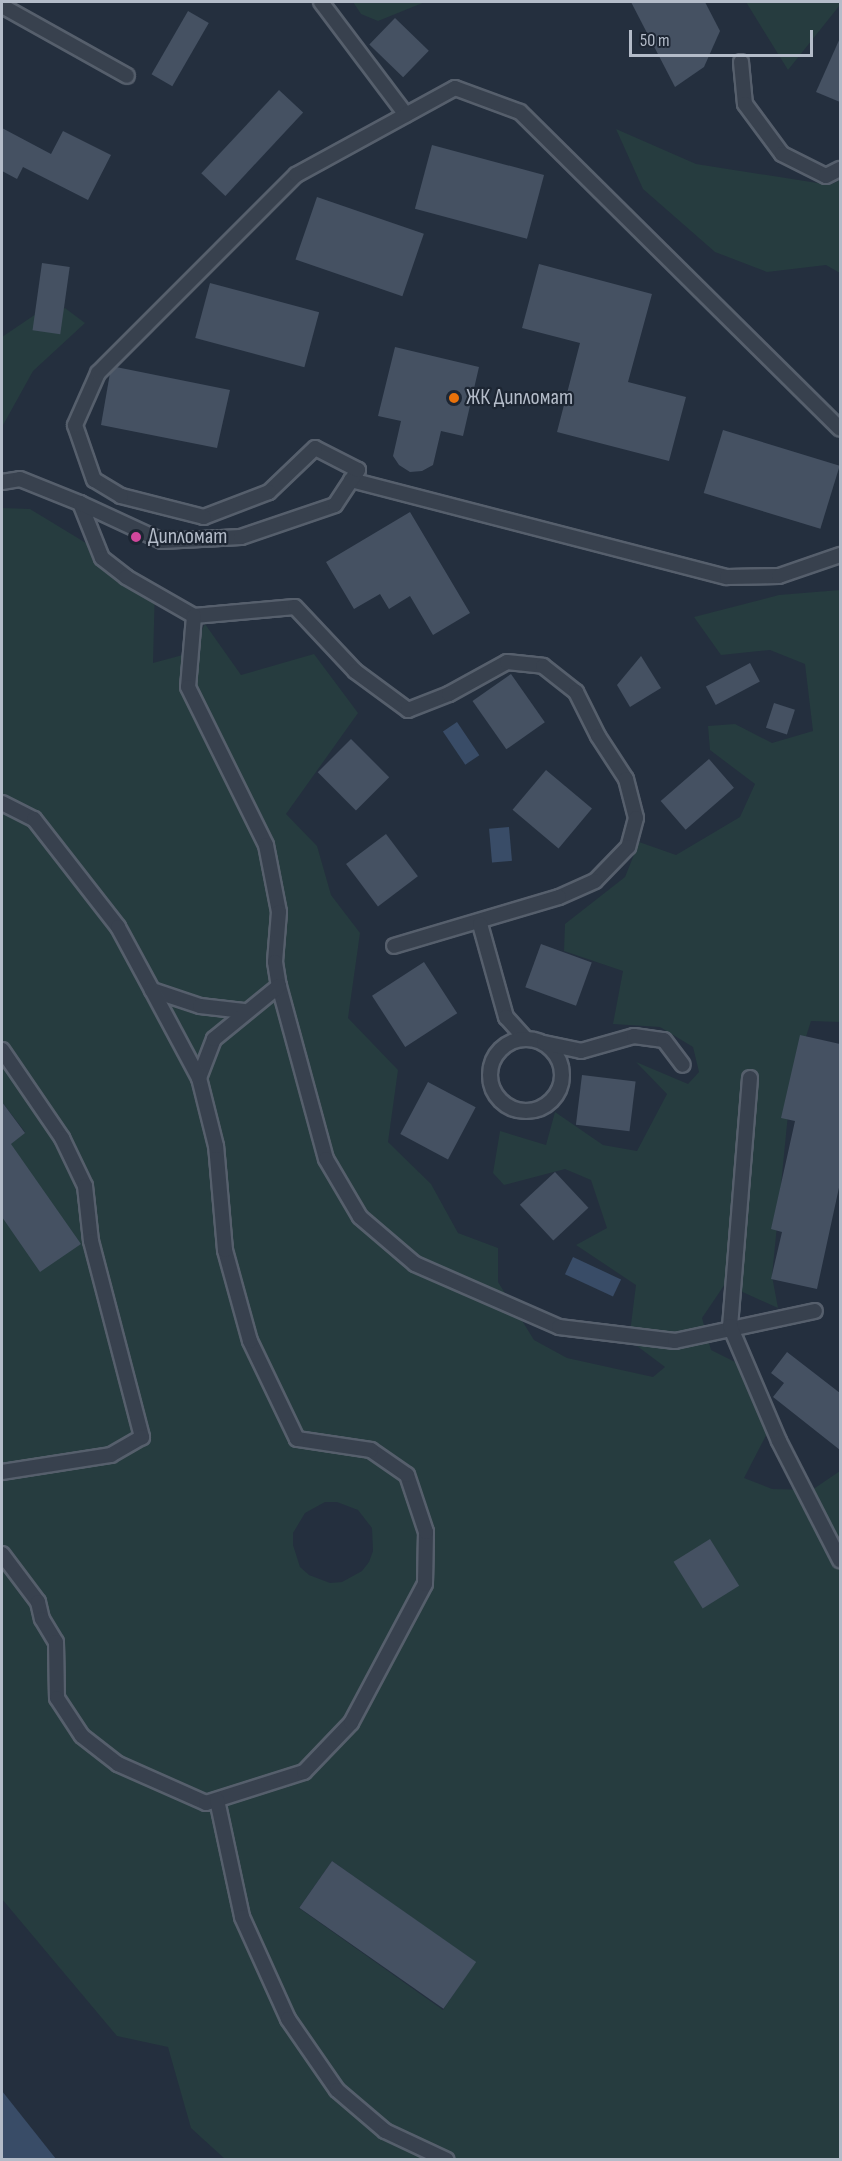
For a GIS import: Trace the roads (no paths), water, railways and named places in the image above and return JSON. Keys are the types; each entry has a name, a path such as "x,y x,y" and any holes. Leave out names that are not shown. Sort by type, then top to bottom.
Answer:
{"lane":[{"path":"321,2 406,115"},
{"path":"2,6 127,76"},
{"path":"741,62 745,104 782,154 826,176 840,169"},
{"path":"2,482 20,479 80,503 162,541 242,537 335,506 358,470 315,448 269,492 204,517 121,496 94,480 75,425 98,373 296,176 455,88 520,112 840,429"},
{"path":"351,480 727,577 779,576 840,555"},
{"path":"80,503 102,558 126,577 194,616 295,607 356,671 408,710 448,694 507,662 543,666 576,693 598,736 626,779 636,818 628,847 596,881 480,924 394,946"},
{"path":"194,616 188,687 266,845 279,912 275,962 279,986 326,1159 360,1217 415,1264 559,1327 675,1341 730,1326 815,1311"},
{"path":"2,803 34,819 118,927 200,1078 216,1146 228,1262 250,1341 297,1439 371,1450 408,1475 426,1532 425,1584 351,1723 304,1772 206,1803 118,1764 82,1736 57,1698 56,1642 42,1619 38,1602 2,1554"},
{"path":"480,924 506,1017 525,1038"},
{"path":"200,1078 214,1039 244,1011 279,986"},
{"path":"152,990 200,1006 244,1011"},
{"path":"544,1043 558,1056 563,1074 558,1093 545,1107 527,1112 508,1107 494,1094 489,1076 494,1057 507,1043 525,1038 580,1051 634,1036 664,1040 683,1065"},
{"path":"2,1050 62,1138 84,1185 91,1241 142,1437 111,1455 2,1472"},
{"path":"750,1078 730,1326 779,1441 840,1560"},
{"path":"217,1800 242,1917 288,2019 337,2090 385,2131 447,2160"}],"water":[{"path":"457,722 479,755 465,765 443,732"},
{"path":"509,827 512,861 492,863 489,829"},
{"path":"573,1257 621,1279 613,1297 565,1274"},
{"path":"2,2091 56,2159 2,2159"}],"place":[{"name":"ЖК Дипломат","path":"454,398"},
{"name":"Дипломат","path":"136,537"}]}
